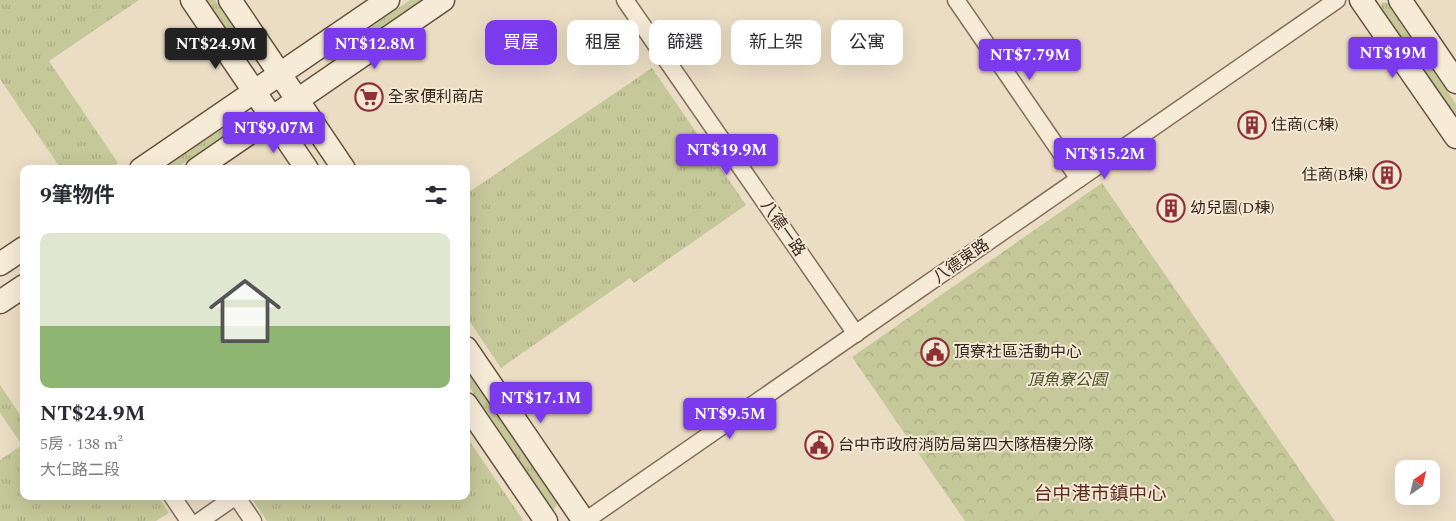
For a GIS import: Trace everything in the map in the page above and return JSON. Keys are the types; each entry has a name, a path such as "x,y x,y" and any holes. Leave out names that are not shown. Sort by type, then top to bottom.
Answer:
{"street":[{"path":"192,0 267,83 285,109 340,165"},
{"path":"230,0 267,83 285,109 305,165"},
{"path":"147,165 388,0"},
{"path":"203,165 443,0"},
{"name":"八德一路","path":"625,0 856,334"},
{"path":"956,0 1079,179"},
{"name":"八德東路","path":"585,521 1337,0"},
{"path":"1361,0 1456,137"},
{"path":"1400,0 1456,82"},
{"path":"0,264 20,251"},
{"path":"0,302 20,289"},
{"path":"470,354 585,521"},
{"path":"470,410 546,521"},
{"path":"175,500 189,521"},
{"path":"200,521 230,500"},
{"path":"239,500 253,521"}],"green space":[{"path":"0,0 139,0 49,61 118,163 115,165 58,165 0,79"},
{"path":"207,0 215,0 240,37 234,41"},
{"path":"410,0 422,0 332,62 328,57"},
{"path":"1383,2 1387,3 1456,104 1456,116 1381,7"},
{"path":"652,68 746,205 634,283 630,278 501,368 470,322 470,191"},
{"path":"222,129 226,135 181,165 169,165"},
{"name":"頂魚寮公園","path":"1102,183 1335,521 965,521 852,357"},
{"path":"470,376 557,503 554,509 470,388"},
{"path":"0,385 20,415 20,442 0,413"},
{"path":"470,442 523,520 522,521 267,521 253,500 470,500"},
{"path":"20,446 20,500 161,500 169,513 156,521 0,521 0,460"}],"place":[{"name":"全家便利商店","path":"369,97"},
{"name":"住商(C棟)","path":"1252,125"},
{"name":"住商(B棟)","path":"1387,175"},
{"name":"幼兒園(D棟)","path":"1171,208"},
{"name":"頂寮社區活動中心","path":"935,352"},
{"name":"台中市政府消防局第四大隊梧棲分隊","path":"819,445"}],"district":[{"name":"台中港市鎮中心","path":"1100,494"}]}
